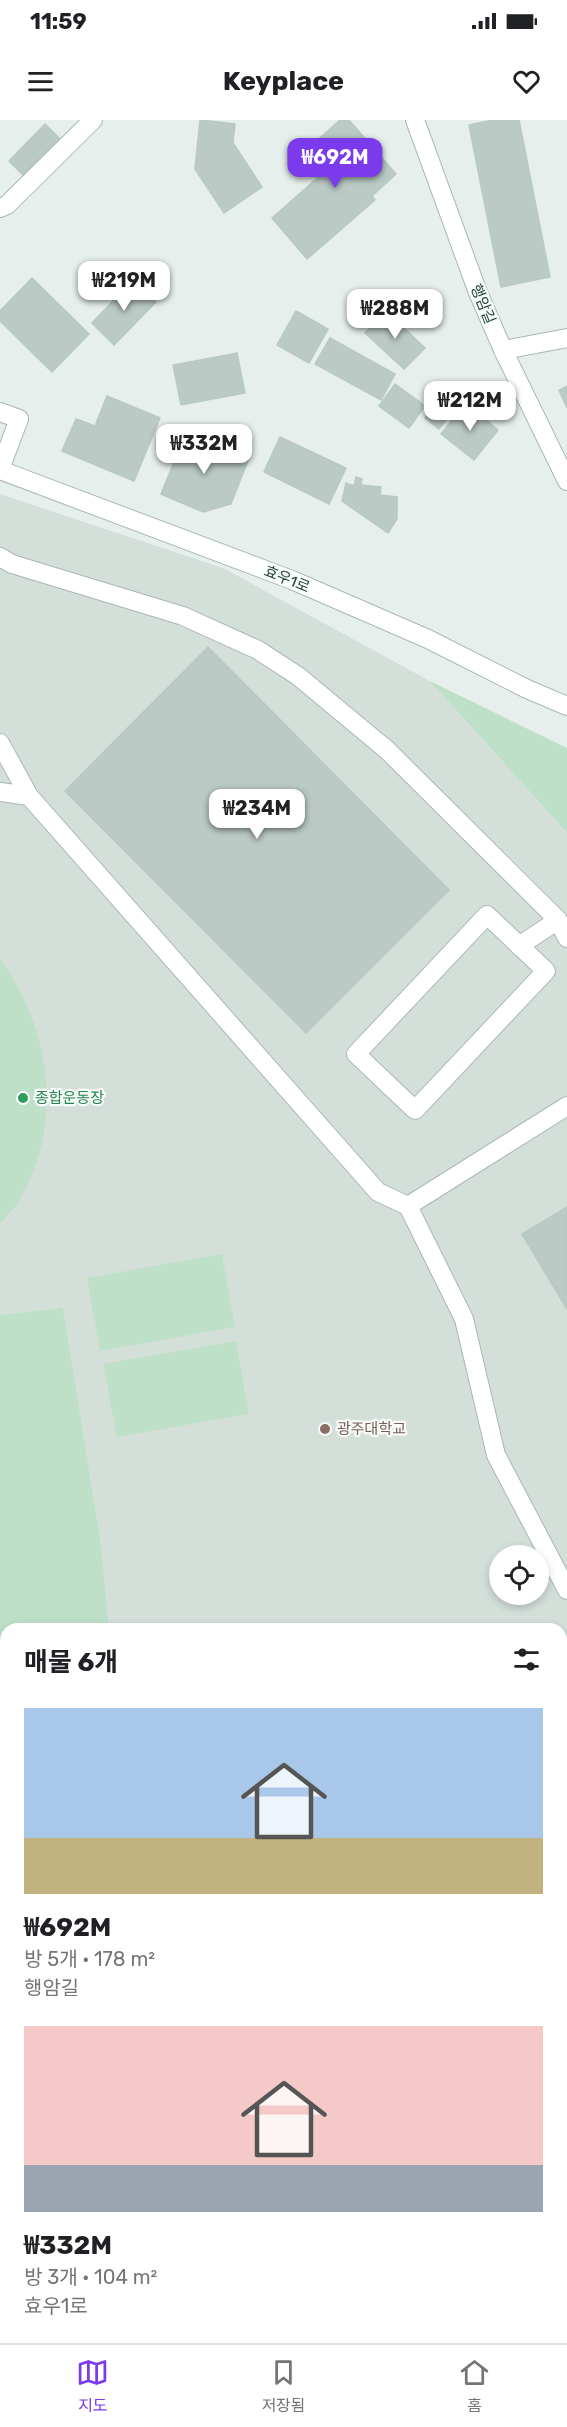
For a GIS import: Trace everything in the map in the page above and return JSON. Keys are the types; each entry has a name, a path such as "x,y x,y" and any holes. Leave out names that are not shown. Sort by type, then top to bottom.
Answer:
{"street":[{"path":"0,208 7,205 93,120"},
{"name":"행암길","path":"415,120 477,290 503,350 567,481"},
{"path":"503,350 567,338"},
{"path":"0,412 19,420 0,470"},
{"name":"효우1로","path":"0,470 292,580 428,639 526,689 567,706"},
{"path":"0,557 12,564 183,616 258,650 298,676 387,750 558,920 567,938"},
{"path":"0,743 29,796 378,1192 408,1206 464,1319 496,1455 567,1590"},
{"path":"0,792 29,796"},
{"path":"487,915 519,946 546,971 415,1110 356,1054 487,915"},
{"path":"519,946 558,920"},
{"path":"408,1206 567,1106"}],"shaded area":[{"name":"광주대학교","path":"0,494 223,568 430,681 567,833 567,1623 108,1623 101,1543 63,1309 0,1315"}],"green space":[{"path":"430,681 567,748 567,833"},
{"name":"종합운동장","path":"0,959 31,1015 46,1078 46,1110 42,1142 33,1173 16,1205 0,1223"},
{"path":"222,1254 235,1327 100,1351 87,1278"},
{"path":"63,1308 101,1543 108,1623 0,1623 0,1315"},
{"path":"236,1341 249,1414 117,1437 103,1364"}],"building":[{"path":"200,120 235,124 233,143 262,187 224,213 195,169"},
{"path":"340,120 349,120 396,174 372,196 375,200 307,259 272,218 332,165 313,144"},
{"path":"493,120 519,120 550,277 501,287 469,125"},
{"path":"45,124 61,140 24,176 9,161"},
{"path":"32,278 89,334 52,372 0,321 0,311"},
{"path":"133,280 156,302 114,345 92,323"},
{"path":"296,311 328,329 309,363 277,345"},
{"path":"386,311 425,348 404,369 365,333"},
{"path":"330,338 395,374 381,400 315,364"},
{"path":"237,353 245,393 181,405 173,365"},
{"path":"395,384 425,406 409,428 379,406"},
{"path":"452,385 465,396 439,429 425,418"},
{"path":"567,386 567,408 559,390"},
{"path":"107,396 160,418 134,481 62,451 76,419 95,426"},
{"path":"466,403 498,430 474,460 441,434"},
{"path":"186,432 249,458 231,504 203,512 161,494"},
{"path":"280,437 346,468 329,504 264,472"},
{"path":"356,477 362,479 361,485 381,487 380,495 397,497 397,519 388,533 342,501 346,483 354,486"},
{"path":"208,647 449,890 306,1033 65,791"},
{"path":"567,1207 567,1309 522,1234"}],"place":[{"name":"종합운동장","path":"23,1098"},
{"name":"광주대학교","path":"325,1429"}]}
